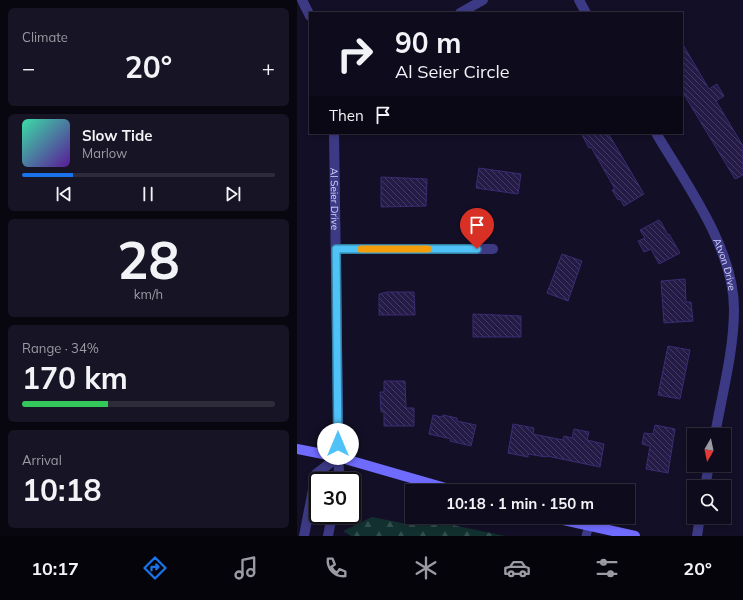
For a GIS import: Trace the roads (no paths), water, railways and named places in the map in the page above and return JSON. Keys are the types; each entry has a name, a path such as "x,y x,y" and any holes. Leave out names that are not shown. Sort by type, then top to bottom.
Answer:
{"street":[{"path":"302,0 309,14"},
{"path":"463,12 483,0"},
{"path":"579,0 585,12"},
{"name":"Al Seier Drive","path":"334,134 339,472"},
{"name":"Atvon Drive","path":"657,134 712,228 721,247 733,287 734,332 716,428"},
{"path":"336,249 493,249"},
{"path":"297,449 338,457 432,484"},
{"path":"303,536 316,474 338,457"},
{"path":"328,536 330,524"},
{"path":"580,524 635,536"},
{"path":"697,536 699,524"}],"lane":[{"path":"586,536 589,526"}]}
